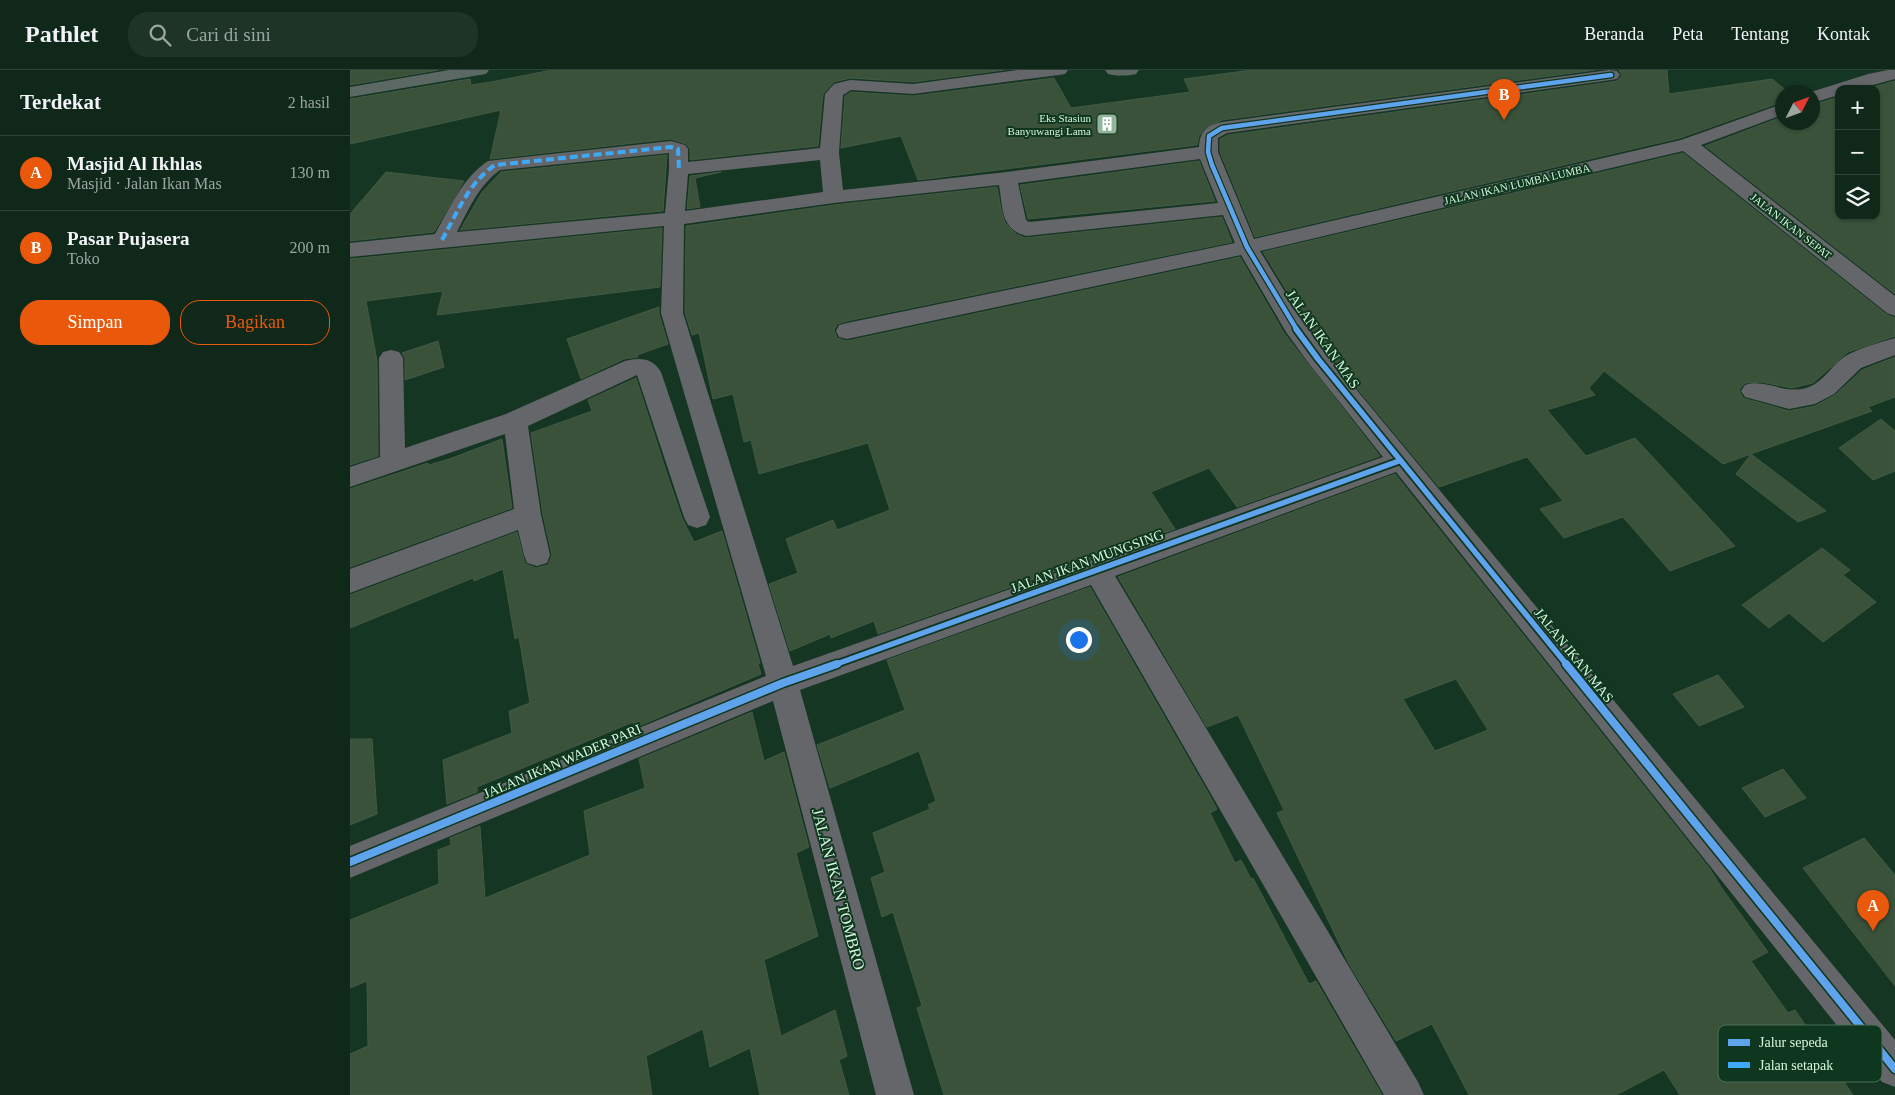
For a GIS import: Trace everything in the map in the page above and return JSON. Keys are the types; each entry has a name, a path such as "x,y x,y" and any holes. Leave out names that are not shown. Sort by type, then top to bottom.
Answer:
{"main road":[{"path":"350,92 480,70"},
{"path":"1114,70 1130,70"}],"street":[{"path":"834,197 829,153 834,94 845,86 863,85 913,89 1059,70"},
{"path":"1852,85 1895,74"},
{"path":"350,250 675,219 834,197 1007,178 1208,152 1209,136 1222,128 1491,83 1611,75"},
{"path":"1820,95 1835,90"},
{"name":"JALAN IKAN LUMBA LUMBA","path":"847,331 1247,248 1687,144 1775,112"},
{"name":"JALAN IKAN SEPAT","path":"1687,144 1895,308"},
{"name":"JALAN IKAN TOMBRO","path":"442,240 476,182 486,169 495,165 671,147 678,149 679,169 675,219 672,313 783,683 895,1095"},
{"name":"JALAN IKAN MAS","path":"1208,152 1247,248 1299,332 1399,461 1859,1025"},
{"path":"679,169 829,153"},
{"path":"1007,178 1016,222 1026,229 1230,208"},
{"path":"1753,391 1789,400 1815,395 1826,388 1853,362 1895,346"},
{"path":"390,358 393,463"},
{"path":"350,477 514,421 633,367 646,368 697,517"},
{"path":"514,421 528,515 537,555"},
{"name":"JALAN IKAN MUNGSING","path":"783,683 1399,461"},
{"path":"350,581 528,515"},
{"path":"1098,571 1405,1095"},
{"name":"JALAN IKAN WADER PARI","path":"350,862 783,683"},
{"name":"JALAN IKAN MAS","path":"1882,1053 1895,1069"}],"building":[{"path":"350,70 438,70 350,85"},
{"path":"552,70 1004,70 913,82 850,78 834,82 823,94 818,146 690,160 690,149 686,144 671,139 490,159 501,110 350,144 350,99 470,79 471,85"},
{"path":"1252,70 1595,70 1222,120 1204,129 1199,136 1197,145 918,180 901,136 841,148 845,96 851,92 913,96 1054,78 1071,108 1190,92 1184,79"},
{"path":"1619,70 1667,70 1669,94 1772,79 1779,85 1775,85 1775,104 1680,138 1255,237 1220,152 1220,139 1228,135 1611,82 1617,81 1622,76"},
{"path":"1895,81 1895,294 1705,146 1775,120 1775,130 1820,130 1820,103 1835,98 1835,220 1880,220 1880,85"},
{"path":"1683,153 1886,314 1895,318 1895,336 1848,352 1813,383 1792,388 1761,382 1745,383 1739,390 1743,398 1789,411 1815,406 1835,395 1862,370 1895,357 1895,397 1868,407 1872,411 1723,464 1604,371 1589,388 1595,395 1547,410 1586,456 1635,438 1735,546 1670,571 1623,517 1564,538 1540,509 1563,501 1527,457 1439,487 1327,352 1304,319 1263,252"},
{"path":"667,155 663,211 460,230 482,192 501,172"},
{"path":"1199,161 1215,201 1028,219 1020,185"},
{"path":"386,172 464,181 434,232 350,241 350,214"},
{"path":"721,172 695,178 700,207 687,209 690,176"},
{"path":"997,187 1005,223 1016,234 1025,238 1222,217 1232,242 847,321 837,324 834,330 837,338 847,341 1240,257 1284,333 1380,456 1237,507 1209,468 1151,492 1175,529 878,634 874,621 831,638 830,634 790,651 769,584 798,573 786,539 833,520 837,530 890,510 868,443 759,474 751,440 744,442 733,394 713,399 699,333 692,335 685,313 686,226 834,205"},
{"path":"662,228 660,287 437,315 443,291 366,301 377,361 378,456 350,465 350,259"},
{"path":"659,307 659,314 668,344 637,355 638,357 624,359 581,379 567,339"},
{"path":"438,341 444,367 405,380 405,358 402,353"},
{"path":"636,378 682,518 694,542 722,531 760,663 758,664 761,674 634,728 633,722 477,787 477,792 447,804 443,760 512,733 509,711 530,703 519,637 515,639 503,569 474,581 473,578 350,628 350,595 517,532 525,564 536,568 548,565 552,555 543,515 531,433 592,411 588,400"},
{"path":"1881,419 1895,431 1895,471 1873,480 1839,448"},
{"path":"502,439 512,508 350,567 350,489 428,463 429,465 452,458"},
{"path":"1751,454 1826,511 1798,522 1736,474"},
{"path":"1395,474 1710,869 1768,952 1751,961 1788,1013 1795,1010 1805,1025 1718,1025 1718,1082 1844,1082 1853,1095 1680,1095 1664,1070 1616,1095 1469,1095 1432,1024 1396,1041 1349,964 1277,813 1284,810 1238,715 1207,727 1118,577","holes":["1456,679 1488,730 1435,751 1403,699"]},
{"path":"1822,548 1850,570 1843,575 1876,602 1823,642 1789,613 1769,628 1742,605"},
{"path":"1090,587 1217,809 1210,813 1235,863 1241,860 1251,879 1253,878 1309,984 1316,981 1382,1095 944,1095 917,1008 922,1006 893,912 882,917 871,878 885,872 873,833 930,809 928,805 936,801 919,751 830,788 817,745 905,710 887,660"},
{"path":"1718,675 1744,707 1699,726 1673,694"},
{"path":"752,712 764,761 784,752 809,847 796,853 818,936 764,960 781,1036 835,1010 847,1056 839,1060 849,1095 760,1095 750,1048 710,1067 703,1029 646,1056 652,1095 350,1095 350,1054 368,1046 367,981 350,988 350,920 439,884 438,850 451,845 450,838 480,826 485,898 590,855 584,811 645,788 639,759"},
{"path":"350,739 372,739 377,814 350,825"},
{"path":"1783,769 1806,798 1765,817 1742,788"},
{"path":"1864,838 1895,875 1895,986 1803,868"}],"marked path":[{"path":"442,240 458,210 479,178 495,165 671,147 678,149 679,169"}],"cycle path":[{"path":"1611,75 1222,128 1209,136 1208,152 1247,247 1294,326 1318,359 1859,1025"},
{"path":"350,862 783,683 1399,461"},
{"path":"1882,1053 1895,1069"}],"place":[{"name":"Pasar Pujasera","path":"1504,120"},
{"name":"Eks Stasiun Banyuwangi Lama","path":"1107,124"},
{"name":"Masjid Al Ikhlas","path":"1873,931"}]}
